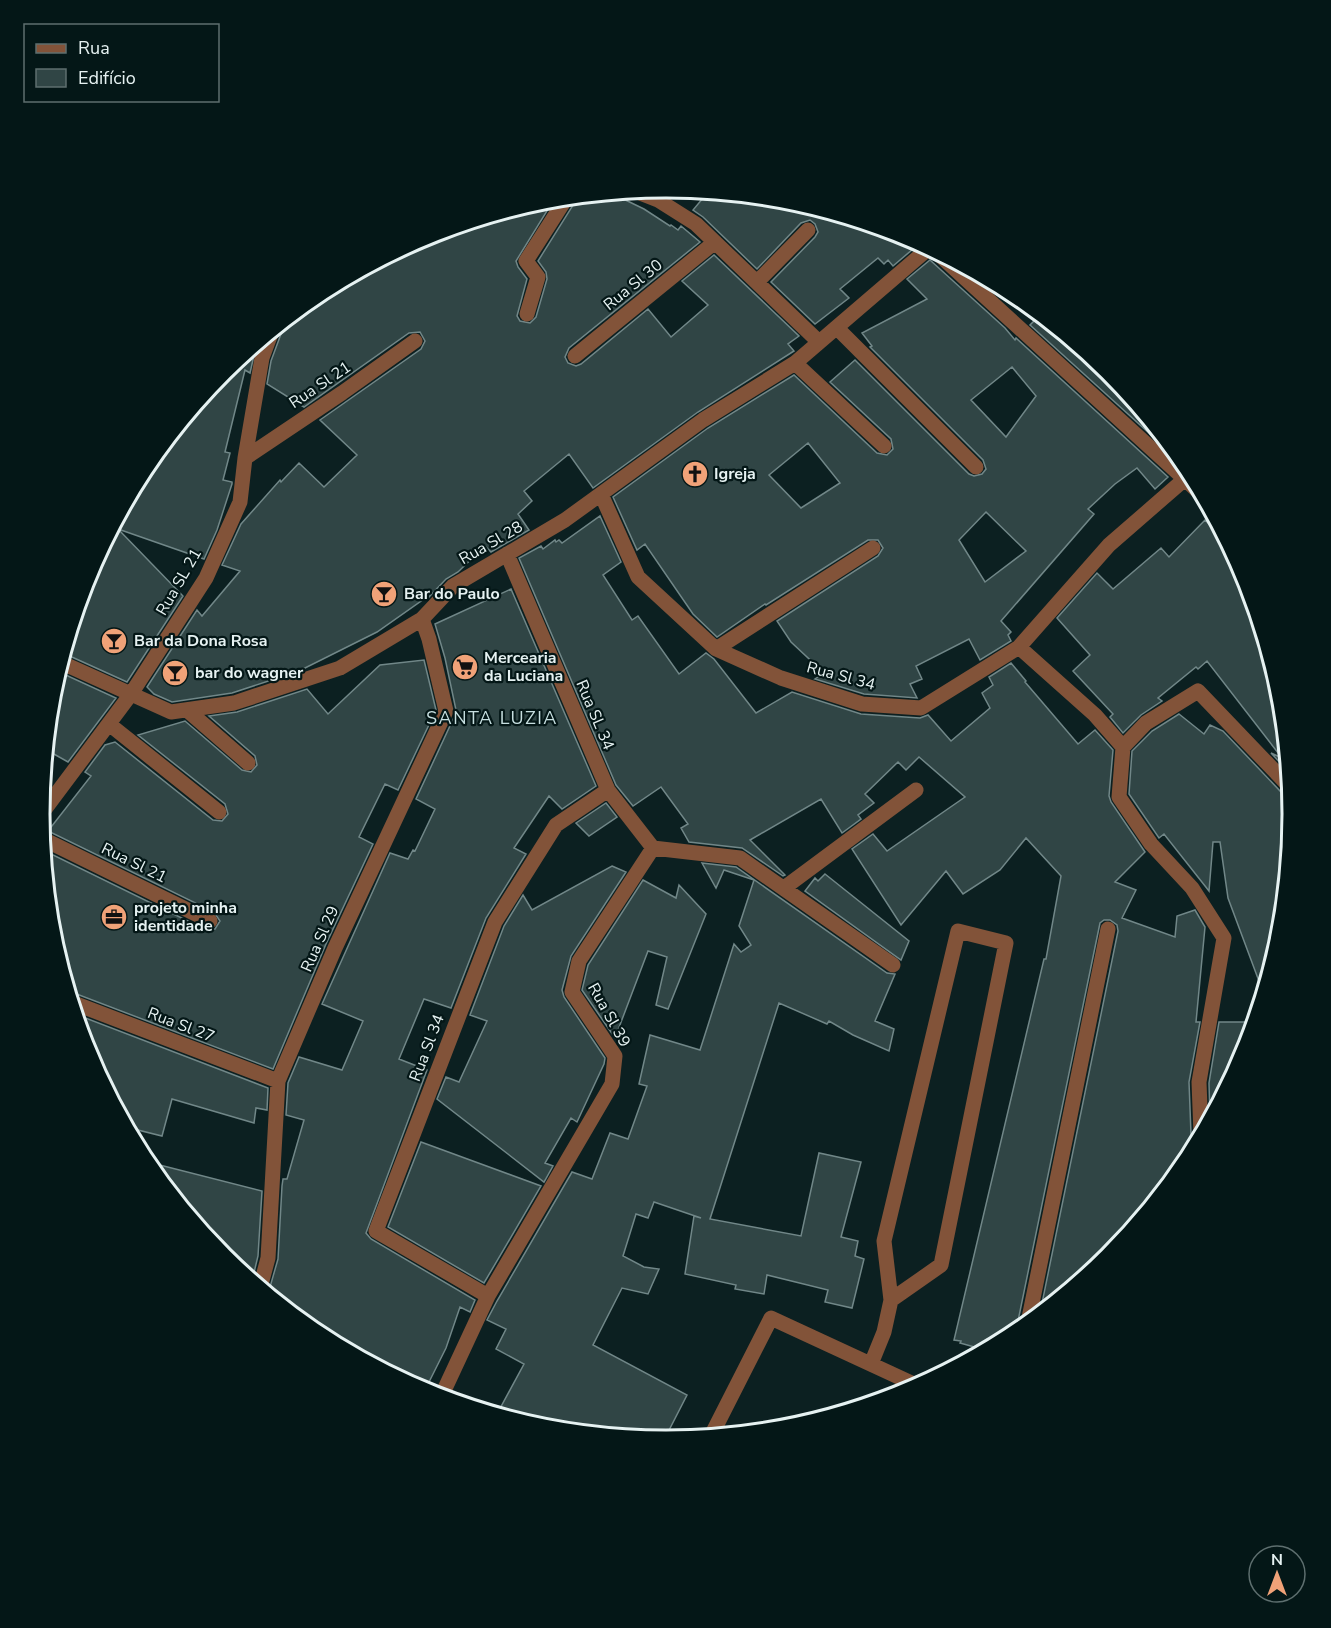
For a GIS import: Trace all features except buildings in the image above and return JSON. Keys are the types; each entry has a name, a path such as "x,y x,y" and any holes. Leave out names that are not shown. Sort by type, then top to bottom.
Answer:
{"street":[{"path":"654,198 696,224 819,342"},
{"path":"527,314 538,277 526,261 560,207"},
{"path":"757,282 808,230"},
{"name":"Rua Sl 30","path":"575,356 715,242"},
{"name":"Rua Sl 28","path":"68,665 171,712 234,703 340,668 422,619 453,586 565,520 703,420 795,363 922,254"},
{"path":"960,274 1175,468"},
{"path":"837,328 976,467"},
{"name":"Rua Sl 21","path":"245,458 415,341"},
{"name":"Rua SL 21","path":"50,802 131,694 206,578 240,502 262,358 267,344"},
{"path":"795,363 884,446"},
{"name":"Rua Sl 34","path":"601,494 638,577 716,649 781,678 862,704 921,708 1018,647 1109,545 1183,480"},
{"path":"716,649 873,548"},
{"name":"Rua SL 34","path":"507,554 608,790 653,849"},
{"name":"Rua Sl 29","path":"263,1280 268,1258 278,1081 335,948 446,711 422,619"},
{"path":"1018,647 1095,715 1123,747"},
{"path":"1200,1119 1199,1082 1224,938 1192,888 1151,844 1119,797 1123,747 1146,723 1198,691 1280,777"},
{"path":"187,710 248,763"},
{"path":"109,724 219,812"},
{"name":"Rua Sl 34","path":"488,1296 376,1231 495,922 556,825 608,790"},
{"path":"784,888 916,790"},
{"name":"Rua Sl 21","path":"51,843 210,921"},
{"path":"653,849 740,858 893,965"},
{"name":"Rua Sl 39","path":"445,1389 488,1296 612,1084 615,1056 572,992 579,961 653,849"},
{"path":"1031,1310 1108,929"},
{"path":"871,1364 884,1332 891,1300 884,1241 958,931 1006,943 941,1265 891,1300"},
{"name":"Rua Sl 27","path":"80,1005 278,1081"},
{"path":"715,1428 771,1318 906,1381"}],"place":[{"name":"Igreja","path":"695,474"},
{"name":"Bar do Paulo","path":"384,594"},
{"name":"Bar da Dona Rosa","path":"114,641"},
{"name":"Mercearia da Luciana","path":"465,667"},
{"name":"bar do wagner","path":"175,673"},
{"name":"projeto minha identidade","path":"114,917"}],"district":[{"name":"SANTA LUZIA","path":"492,718"}]}
